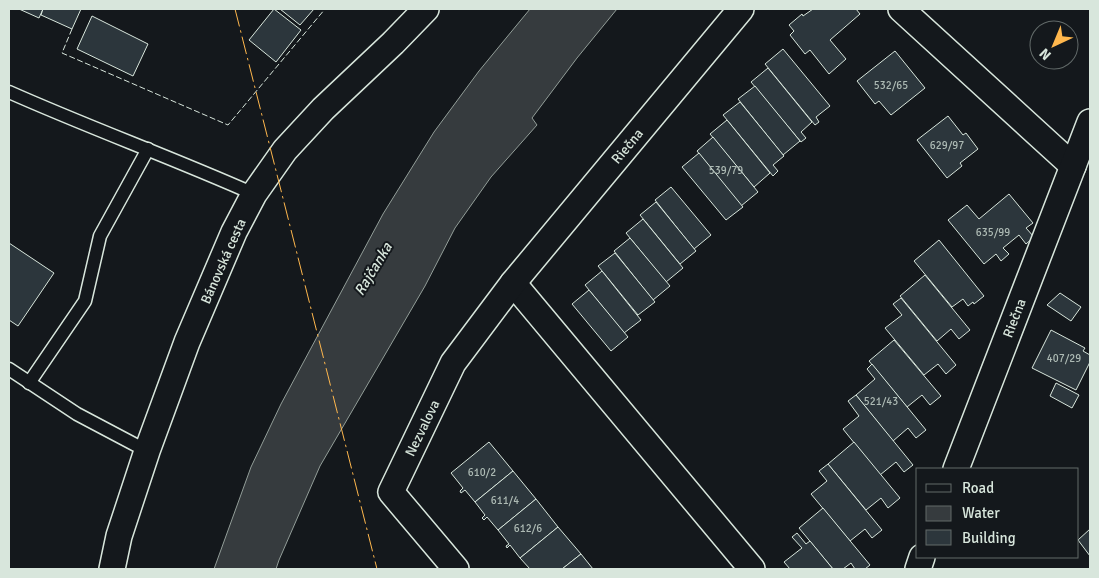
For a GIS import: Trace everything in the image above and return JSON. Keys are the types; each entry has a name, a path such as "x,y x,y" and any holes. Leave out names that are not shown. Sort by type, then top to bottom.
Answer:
{"street":[{"name":"Bánovská cesta","path":"112,569 119,536 146,451 187,342 234,232 254,194 285,150 323,109 426,9"},
{"name":"Riečna","path":"513,283 741,9"},
{"path":"901,9 1073,166"},
{"name":"Riečna","path":"956,468 1090,122"},
{"name":"Nezvalova","path":"456,569 391,492 453,363 513,283"},
{"path":"513,283 752,569"}],"lane":[{"path":"9,92 254,194"},
{"path":"29,383 85,301 100,236 148,149"},
{"path":"9,369 76,414 146,451"}],"water":[{"name":"Rajčanka","path":"530,9 617,9 532,118 537,125 491,177 455,228 425,286 320,466 276,569 214,569 251,467 281,404 383,214 434,132 479,71"}],"building":[{"path":"19,9 43,9 39,18"},
{"path":"43,9 81,9 72,29 41,15"},
{"path":"274,9 301,30 276,62 249,40"},
{"path":"280,9 314,9 300,25"},
{"path":"813,9 856,9 860,14 830,40 846,59 829,74 810,50 805,54 790,35 794,31 789,25 802,14 803,16"},
{"path":"92,16 148,44 133,76 77,49"},
{"path":"783,49 830,106 816,117 819,122 815,125 765,64"},
{"path":"895,51 925,88 891,115 879,101 875,104 857,81"},
{"path":"768,68 812,122 801,132 806,138 801,142 751,82"},
{"path":"755,86 800,141 783,155 738,99"},
{"path":"740,102 784,156 773,165 778,171 773,176 723,115"},
{"path":"948,116 963,135 966,133 978,149 960,163 962,166 947,178 917,140"},
{"path":"727,120 770,173 754,187 710,134"},
{"path":"713,137 758,192 741,206 697,151"},
{"path":"699,153 743,207 726,220 682,167"},
{"path":"671,187 711,235 694,249 655,200"},
{"path":"1009,194 1033,223 1026,228 1034,237 1026,244 1019,235 1003,248 1009,254 1001,261 996,254 984,264 948,220 967,205 979,219"},
{"path":"656,202 696,251 680,264 640,215"},
{"path":"643,219 683,268 666,282 626,233"},
{"path":"630,238 670,286 653,300 614,251"},
{"path":"939,240 984,296 974,304 973,302 968,306 963,299 952,307 914,261"},
{"path":"9,243 54,273 18,326 9,320"},
{"path":"615,253 655,302 638,315 598,266"},
{"path":"602,271 641,320 624,333 585,285"},
{"path":"925,275 970,330 959,339 951,329 937,341 900,296"},
{"path":"589,290 628,337 611,351 572,304"},
{"path":"1060,293 1081,307 1071,321 1047,305"},
{"path":"901,298 956,365 946,374 938,364 924,375 885,328 902,315 893,304"},
{"path":"1051,330 1085,348 1083,351 1090,355 1090,362 1076,390 1032,368"},
{"path":"894,340 941,396 930,405 922,395 907,407 869,361"},
{"path":"872,364 926,430 916,438 908,428 893,441 856,395 875,379 867,369"},
{"path":"1056,383 1079,395 1072,408 1050,396"},
{"path":"856,395 913,465 904,472 896,462 880,475 843,429 859,416 848,401"},
{"path":"489,442 513,471 475,502 465,490 461,493 460,491 463,488 451,473"},
{"path":"854,442 900,498 888,508 881,498 866,510 828,464"},
{"path":"828,464 882,530 872,538 865,529 850,541 811,494 827,481 819,471"},
{"path":"513,471 536,499 498,530 487,517 484,520 482,518 485,515 475,502"},
{"path":"536,499 558,527 520,558 510,545 507,548 506,546 509,544 498,530"},
{"path":"823,508 870,565 865,569 855,569 851,563 843,569 833,569 799,528"},
{"path":"558,527 581,554 562,569 530,569 520,558"},
{"path":"1090,529 1090,556 1079,541"},
{"path":"797,533 806,544 810,541 833,569 790,569 784,562 802,548 792,537"},
{"path":"581,554 593,569 562,569"}],"fence":[{"path":"72,29 62,53 228,125 325,9"}],"power":[{"path":"235,9 377,569"}]}
